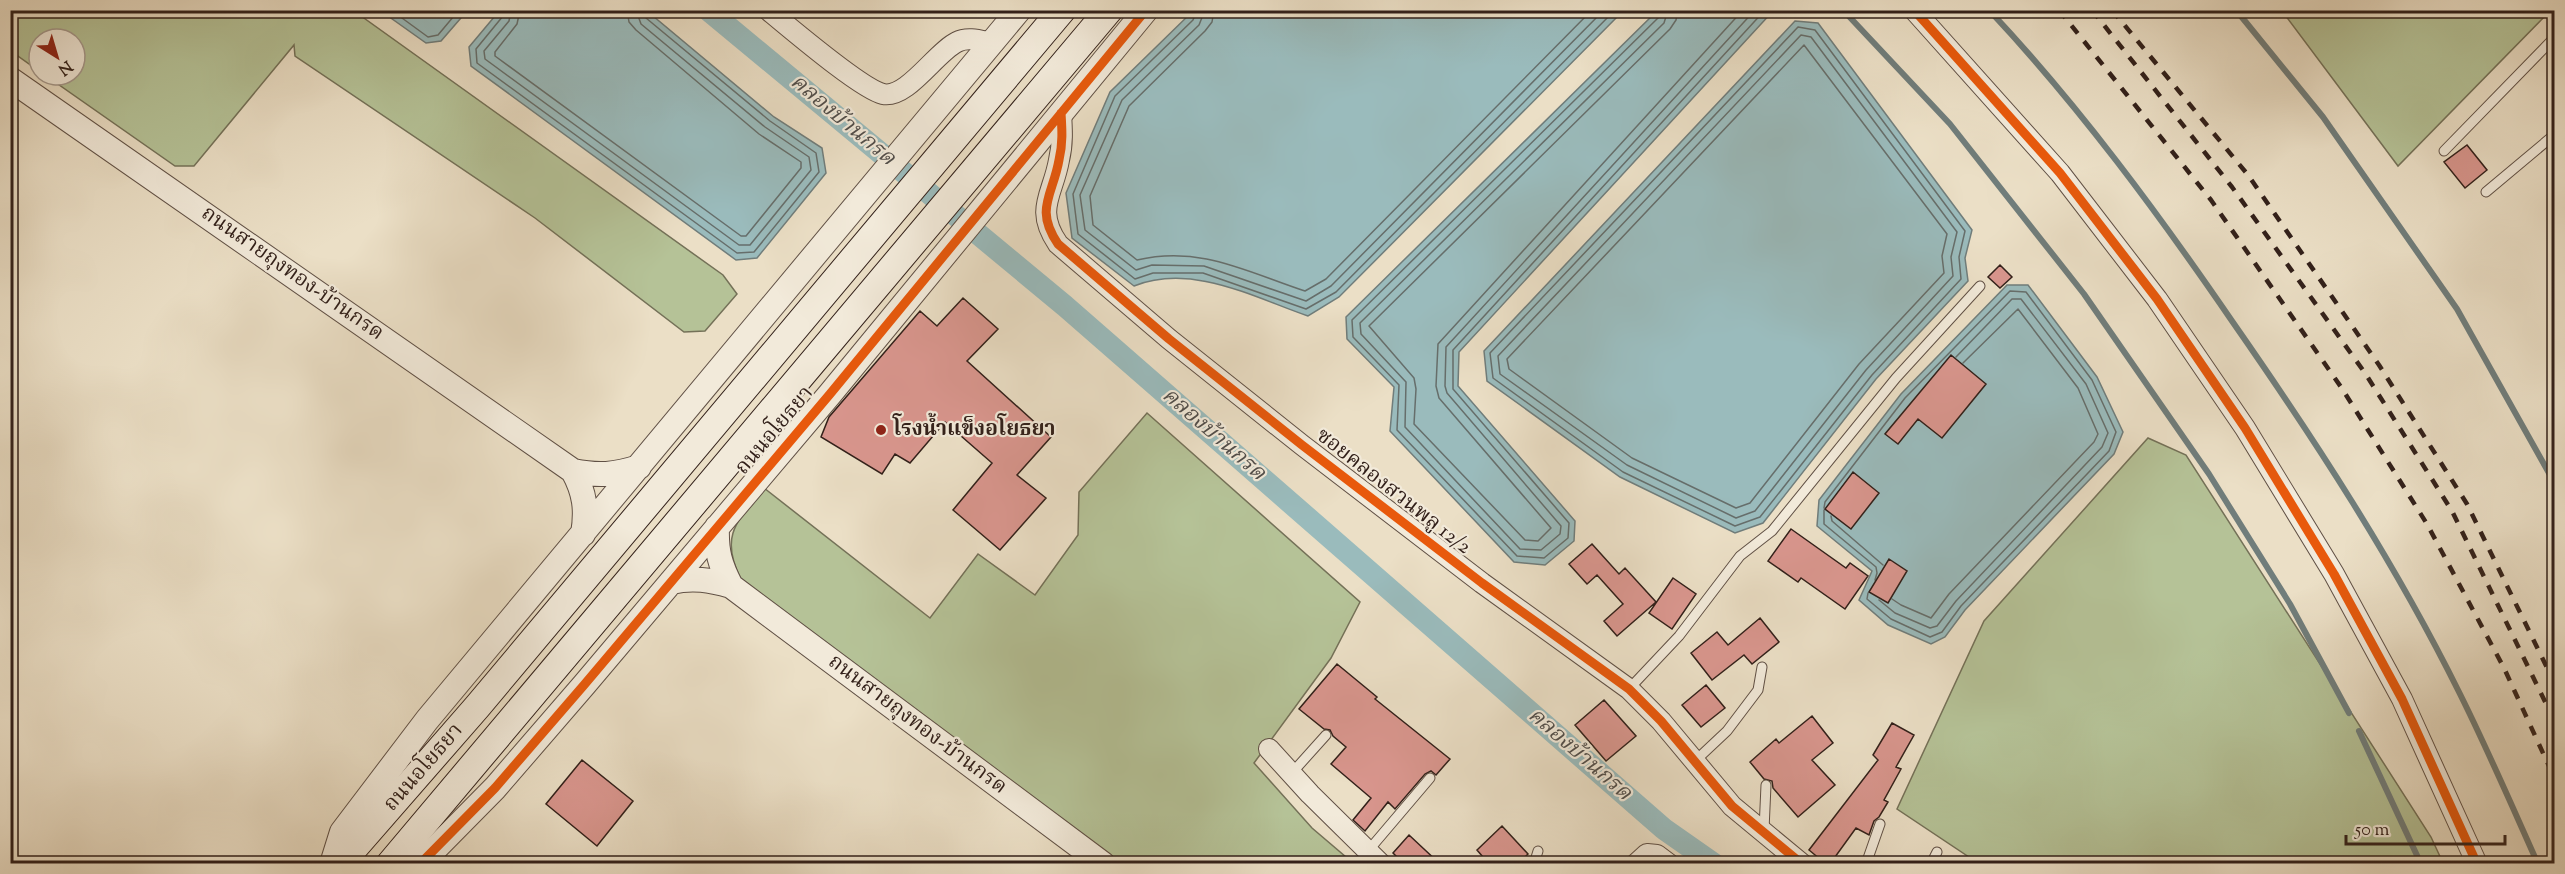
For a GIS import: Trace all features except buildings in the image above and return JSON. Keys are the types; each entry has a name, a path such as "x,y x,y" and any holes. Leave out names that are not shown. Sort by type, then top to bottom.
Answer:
{"main road":[{"name":"ถนนอโยธยา","path":"340,864 477,707 1062,10"},
{"name":"ถนนอโยธยา","path":"390,864 1109,10"}],"street":[{"path":"768,10 855,78 883,94 896,92 907,85 957,41 971,39 993,43"},
{"name":"ถนนอโยธยา","path":"332,864 342,832 427,720 1019,10"},
{"name":"ถนนอโยธยา","path":"420,864 495,788 671,582 955,243 996,190 1146,10"},
{"path":"1914,10 2060,173 2157,299 2245,428 2334,574 2396,688 2477,864"},
{"name":"ถนนสายถุงทอง-บ้านกรด","path":"10,79 573,471 596,476 618,474 639,467"},
{"name":"ซอยคลองสวนพลู 12/2","path":"1061,113 1063,141 1059,163 1044,208 1050,232 1058,244 1169,339 1311,452 1482,583 1629,688 1661,721 1732,806 1802,864"},
{"path":"573,471 584,490 586,513 583,534"},
{"name":"ถนนสายถุงทอง-บ้านกรด","path":"717,527 716,549 721,567 731,586"},
{"name":"ถนนสายถุงทอง-บ้านกรด","path":"671,582 689,578 710,580 731,586 1102,864"},
{"path":"1269,749 1291,774 1375,857"},
{"path":"1636,864 1647,854 1657,855 1669,864"}],"lane":[{"path":"2444,151 2554,38"},
{"path":"2486,192 2554,135"},
{"path":"1629,688 1679,636 1740,556 1772,531 1896,378 1980,286"},
{"path":"1694,762 1727,731 1758,690 1762,667"},
{"path":"1291,774 1326,735"},
{"path":"1375,857 1430,778"},
{"path":"1764,833 1766,785"},
{"path":"1866,864 1880,824"},
{"path":"1534,864 1538,851"},
{"path":"1931,864 1937,852"}],"green space":[{"path":"11,10 354,11 723,275 737,294 705,331 684,332 535,218 295,56 294,45 194,166 175,166 62,87 87,87 87,27 27,27 27,62 11,51"},
{"path":"2282,11 2550,11 2398,166"},
{"path":"1147,413 1360,602 1331,658 1254,763 1312,828 1353,863 1113,863 741,579 735,564 731,540 734,530 746,510 764,488 930,618 978,554 1035,595 1078,535 1079,492"},
{"path":"2148,438 2186,455 2431,837 2443,863 1978,863 1897,809 1984,621"}],"water":[{"path":"500,10 647,11 774,117 822,148 826,173 757,258 736,260 471,66 469,47"},
{"path":"381,11 467,11 441,41 426,43"},
{"path":"1193,11 1623,11 1339,297 1308,316 1244,292 1200,280 1178,278 1156,280 1134,286 1072,238 1066,193 1110,92"},
{"path":"1657,11 1773,11 1459,352 1458,386 1575,521 1574,541 1545,565 1514,562 1390,431 1394,387 1347,339 1346,317"},
{"path":"1795,21 1818,23 1972,230 1965,258 1968,281 1876,379 1763,523 1735,533 1620,477 1487,381 1484,351"},
{"path":"2007,285 2028,285 2097,377 2123,432 2114,454 1965,610 1945,637 1931,644 1888,625 1859,600 1872,571 1817,526 1819,500 1901,394"}],"waterway":[{"name":"คลองบ้านกรด","path":"708,10 1065,306 1664,829 1714,864"},
{"path":"1843,10 1950,124 2084,294 2209,474 2290,604 2349,713"},
{"path":"1989,10 2055,84 2146,200 2232,321 2323,456 2380,548 2434,643 2480,734 2538,864"},
{"path":"2236,10 2323,117 2457,309 2554,482"},
{"path":"2359,731 2421,864"}],"railway":[{"path":"2059,10 2211,200 2341,387 2427,524 2504,668 2554,777"},
{"path":"2092,10 2232,187 2365,373 2452,511 2554,720"},
{"path":"2112,10 2248,175 2379,365 2467,504 2554,682"}],"cycle path":[{"path":"420,864 495,788 584,685 830,394 1146,10"},
{"path":"1914,10 2060,173 2157,299 2245,428 2334,574 2402,699 2477,864"},
{"path":"1061,113 1060,154 1046,211 1047,221 1058,244 1169,339 1302,445 1482,583 1629,689 1661,721 1732,806 1802,864"}],"place":[{"name":"โรงน้ำแข็งอโยธยา","path":"881,430"}]}
